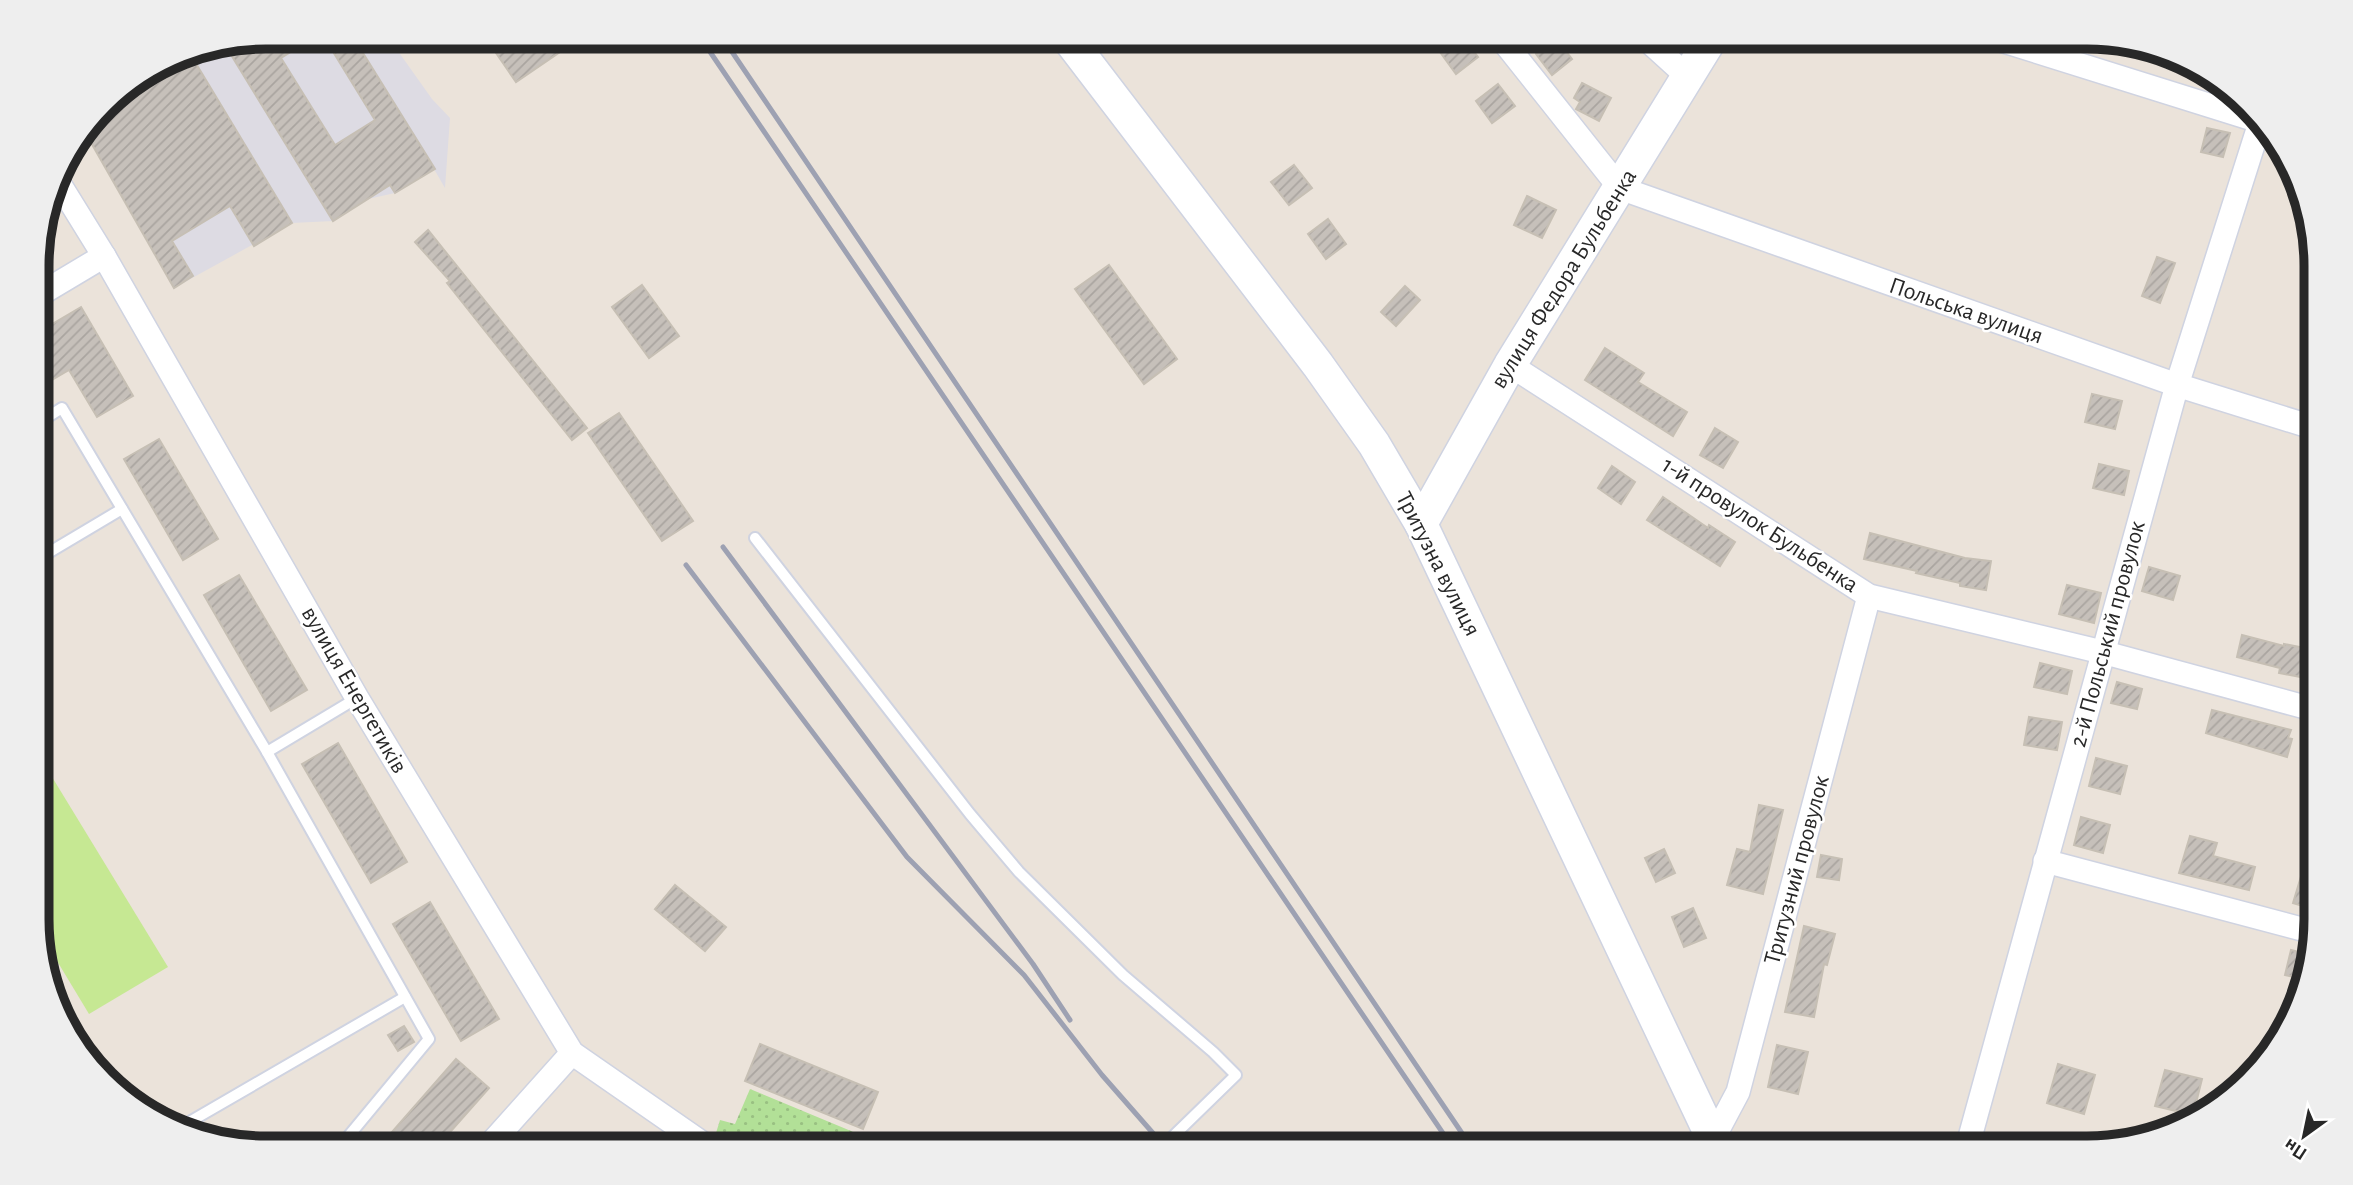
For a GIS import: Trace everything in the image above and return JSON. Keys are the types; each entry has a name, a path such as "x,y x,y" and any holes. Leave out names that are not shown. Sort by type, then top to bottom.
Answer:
{"street":[{"name":"Тритузна вулиця","path":"1076,49 1318,365 1374,444 1421,524 1711,1136"},
{"path":"1510,49 1620,188"},
{"path":"1657,49 1688,77"},
{"name":"вулиця Федора Бульбенка","path":"1421,524 1510,365 1705,49"},
{"path":"2029,49 2243,116"},
{"name":"2-й Польський провулок","path":"1970,1136 2176,385 2257,132"},
{"name":"Польська вулиця","path":"1620,188 2176,385 2304,425"},
{"name":"вулиця Енергетиків","path":"63,190 104,256 357,698 572,1052 692,1136"},
{"path":"49,289 104,256"},
{"name":"1-й провулок Бульбенка","path":"1510,365 1869,596 2102,652 2304,707"},
{"name":"Тритузний провулок","path":"1719,1136 1738,1092 1869,596"},
{"path":"2045,861 2304,930"},
{"path":"498,1136 572,1052"}],"lane":[{"path":"49,416 62,408 267,752 429,1039 349,1136"},
{"path":"49,552 122,509"},
{"path":"755,538 961,803 1019,872 1123,975 1236,1075 1173,1136"},
{"path":"267,752 357,698"},
{"path":"190,1121 405,997"}],"shaded area":[{"path":"252,49 397,49 432,99 450,118 445,188 434,169 395,193 368,199 333,221 292,223 174,288 90,140 103,123 123,103 158,78 183,66 224,53"}],"green space":[{"path":"49,772 168,967 89,1014 51,947"},
{"path":"750,1089 863,1136 721,1136 716,1133 720,1120 735,1124"}],"building":[{"path":"252,49 296,49 281,58 335,145 375,120 331,49 360,49 435,169 395,193 390,185 333,221 229,52"},
{"path":"493,49 564,49 516,82"},
{"path":"1444,49 1472,49 1478,57 1456,74 1440,52"},
{"path":"1542,49 1564,49 1572,59 1552,75 1536,54"},
{"path":"195,62 292,223 254,246 230,206 172,241 193,276 174,288 90,140 123,103 158,78"},
{"path":"1582,83 1611,98 1599,121 1576,109 1580,102 1574,98"},
{"path":"1498,84 1515,106 1492,123 1476,101"},
{"path":"2207,128 2230,133 2223,157 2201,152"},
{"path":"1294,165 1312,188 1289,205 1271,182"},
{"path":"1527,196 1556,210 1542,238 1514,225"},
{"path":"1328,219 1346,244 1326,259 1308,234"},
{"path":"428,230 587,428 572,440 447,283 450,281 415,242"},
{"path":"2157,257 2175,263 2160,303 2142,296"},
{"path":"1109,265 1177,359 1144,384 1075,289"},
{"path":"642,285 679,336 649,358 612,307"},
{"path":"1405,286 1420,300 1396,326 1381,312"},
{"path":"81,307 133,396 97,417 69,370 49,382 49,326"},
{"path":"1605,348 1644,373 1638,382 1687,412 1673,436 1585,380"},
{"path":"2092,394 2122,401 2115,429 2085,422"},
{"path":"619,413 693,521 662,541 588,433"},
{"path":"1715,428 1738,442 1723,468 1700,455"},
{"path":"159,439 218,539 183,560 124,459"},
{"path":"2099,464 2129,471 2124,495 2093,488"},
{"path":"1612,466 1635,482 1621,504 1598,488"},
{"path":"1663,497 1708,528 1709,525 1735,542 1720,566 1647,520"},
{"path":"1870,533 1965,558 1991,561 1986,590 1960,586 1960,583 1864,559"},
{"path":"2149,567 2180,576 2173,600 2142,591"},
{"path":"239,575 307,690 271,711 204,595"},
{"path":"2067,585 2101,593 2094,623 2059,614"},
{"path":"2242,635 2284,646 2304,648 2304,678 2279,673 2280,668 2237,657"},
{"path":"2040,663 2072,671 2067,694 2034,687"},
{"path":"2117,682 2142,689 2137,709 2111,703"},
{"path":"2212,710 2291,730 2288,738 2292,739 2287,757 2206,733"},
{"path":"2029,717 2062,722 2057,750 2024,745"},
{"path":"338,743 407,862 371,883 302,764"},
{"path":"2096,758 2127,766 2120,794 2089,786"},
{"path":"1759,805 1783,810 1763,894 1727,885 1737,849 1750,852"},
{"path":"2081,817 2110,825 2103,853 2074,845"},
{"path":"2190,836 2217,843 2213,856 2255,867 2249,890 2179,873"},
{"path":"1664,849 1675,873 1656,882 1645,858"},
{"path":"1821,855 1842,859 1839,880 1817,877"},
{"path":"2304,867 2304,906 2293,903"},
{"path":"675,885 726,927 705,951 655,909"},
{"path":"430,902 499,1019 461,1041 393,924"},
{"path":"1693,908 1706,938 1684,947 1672,917"},
{"path":"1804,926 1835,934 1827,965 1824,964 1814,1017 1785,1012"},
{"path":"2291,950 2301,953 2295,977 2285,975"},
{"path":"404,1026 414,1042 398,1051 388,1035"},
{"path":"760,1044 878,1092 863,1129 745,1081"},
{"path":"1777,1045 1808,1052 1798,1094 1768,1087"},
{"path":"456,1059 489,1088 447,1136 389,1136"},
{"path":"2058,1064 2095,1075 2084,1114 2047,1103"},
{"path":"2165,1070 2202,1079 2195,1106 2185,1113 2155,1106"}],"railway":[{"path":"708,49 1445,1136"},
{"path":"730,49 1464,1136"},
{"path":"723,547 1033,964 1070,1020"},
{"path":"686,565 907,857 1024,975 1102,1075 1155,1136"}]}
